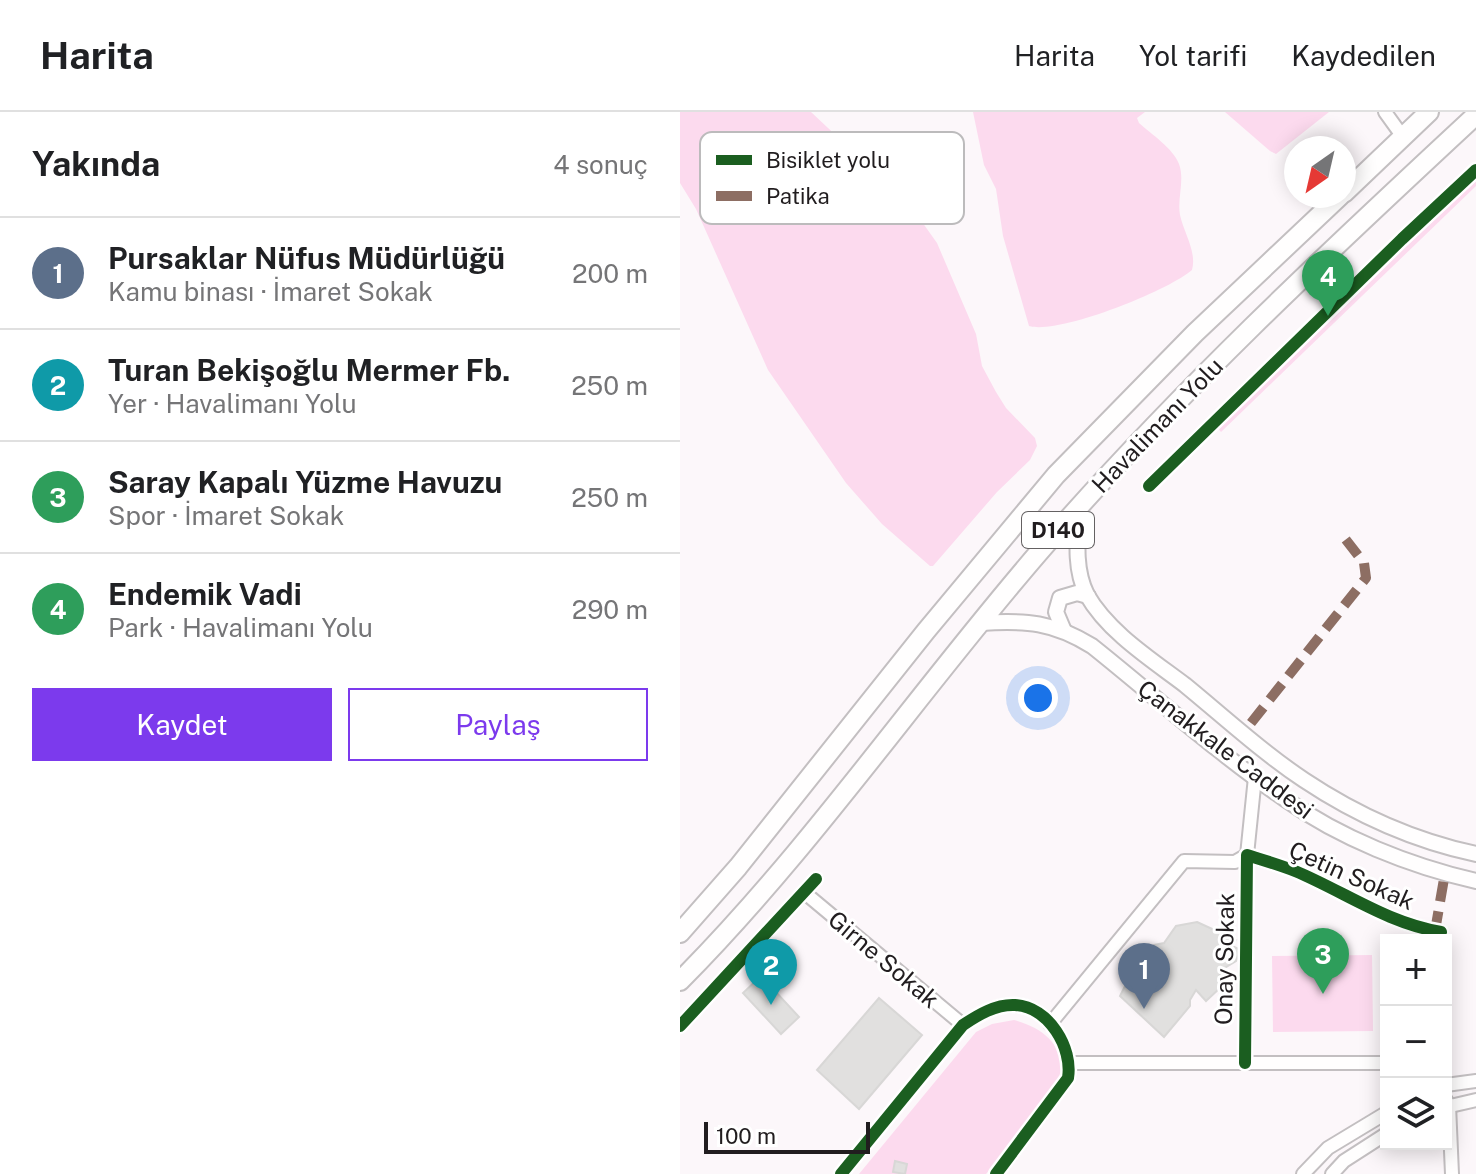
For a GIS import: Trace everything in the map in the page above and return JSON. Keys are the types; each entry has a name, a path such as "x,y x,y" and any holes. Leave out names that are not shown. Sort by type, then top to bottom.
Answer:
{"highway":[{"name":"Havalimanı Yolu","path":"1356,181 1429,112"},
{"name":"Havalimanı Yolu","path":"680,981 753,905 1080,505 1225,352 1476,115"},
{"name":"Havalimanı Yolu","path":"680,933 723,886 926,631 1056,475 1195,333 1327,208"}],"main road":[{"name":"Çanakkale Caddesi","path":"1080,505 1077,560 1088,596 1102,615 1128,640 1303,779 1353,809 1397,829 1476,854"},
{"path":"1064,631 1056,612 1060,598 1077,593 1088,596"},
{"name":"Çanakkale Caddesi","path":"981,623 1024,621 1064,631 1092,646 1255,777 1306,813 1404,859 1476,881"}],"street":[{"path":"1385,112 1403,137"},
{"name":"Onay Sokak","path":"1245,1063 1247,855 1255,777"},
{"path":"1050,1024 1184,861 1235,862 1247,855"},
{"name":"Çetin Sokak","path":"1247,855 1295,871 1416,934 1441,932"},
{"path":"680,1026 816,879"},
{"name":"Girne Sokak","path":"805,893 963,1025"},
{"path":"841,1174 963,1025 978,1015 1016,1005 1045,1018 1065,1047 1071,1063 1068,1078 996,1174"},
{"path":"1071,1063 1380,1063"},
{"path":"1452,1084 1476,1081"},
{"path":"1452,1103 1476,1100"},
{"path":"1303,1174 1328,1148 1380,1117"},
{"path":"1332,1174 1344,1161 1380,1138"},
{"path":"1450,1150 1452,1174"}],"shaded area":[{"path":"680,112 811,112 832,132 700,132 700,218 680,183"},
{"path":"973,112 1145,112 1137,118 1139,123 1167,147 1179,164 1180,215 1191,249 1192,270 1160,289 1087,318 1043,327 1029,326 1003,236 996,189 984,165"},
{"path":"1225,112 1329,112 1299,136 1284,136 1284,148 1276,154"},
{"path":"1476,165 1476,186 1221,432 1215,425 1242,388"},
{"path":"703,224 924,224 937,243 976,334 982,366 1006,408 1035,438 1037,446 1030,460 930,566 882,524 846,483 768,370"},
{"path":"1372,955 1373,1031 1273,1032 1272,956"},
{"path":"1014,1020 1039,1031 1055,1046 1059,1056 1059,1080 1054,1094 986,1174 859,1174 976,1032 992,1024"}],"building":[{"path":"1197,922 1236,940 1232,946 1241,950 1236,961 1223,969 1218,978 1221,987 1206,1001 1196,990 1190,1006 1164,1037 1120,996 1127,982 1144,974 1140,958 1154,945 1164,943 1176,926"},
{"path":"761,976 799,1017 781,1034 743,993"},
{"path":"879,998 922,1035 859,1109 817,1070"},
{"path":"895,1161 907,1164 905,1174 893,1172"}],"marked path":[{"path":"1251,723 1366,578 1364,563 1343,536"},
{"path":"1435,931 1445,873"}],"cycle path":[{"path":"1149,486 1476,170"},
{"path":"1245,1063 1247,855 1295,871 1402,922 1441,932"},
{"path":"680,1026 816,879"},
{"path":"841,1174 963,1025 994,1008 1015,1005 1038,1013 1056,1031 1067,1054 1068,1078 996,1174"}],"place":[{"name":"Endemik Vadi","path":"1328,316"},
{"name":"Saray Kapalı Yüzme Havuzu","path":"1323,994"},
{"name":"Turan Bekişoğlu Mermer Fb.","path":"771,1005"},
{"name":"Pursaklar Nüfus Müdürlüğü","path":"1144,1009"}]}
